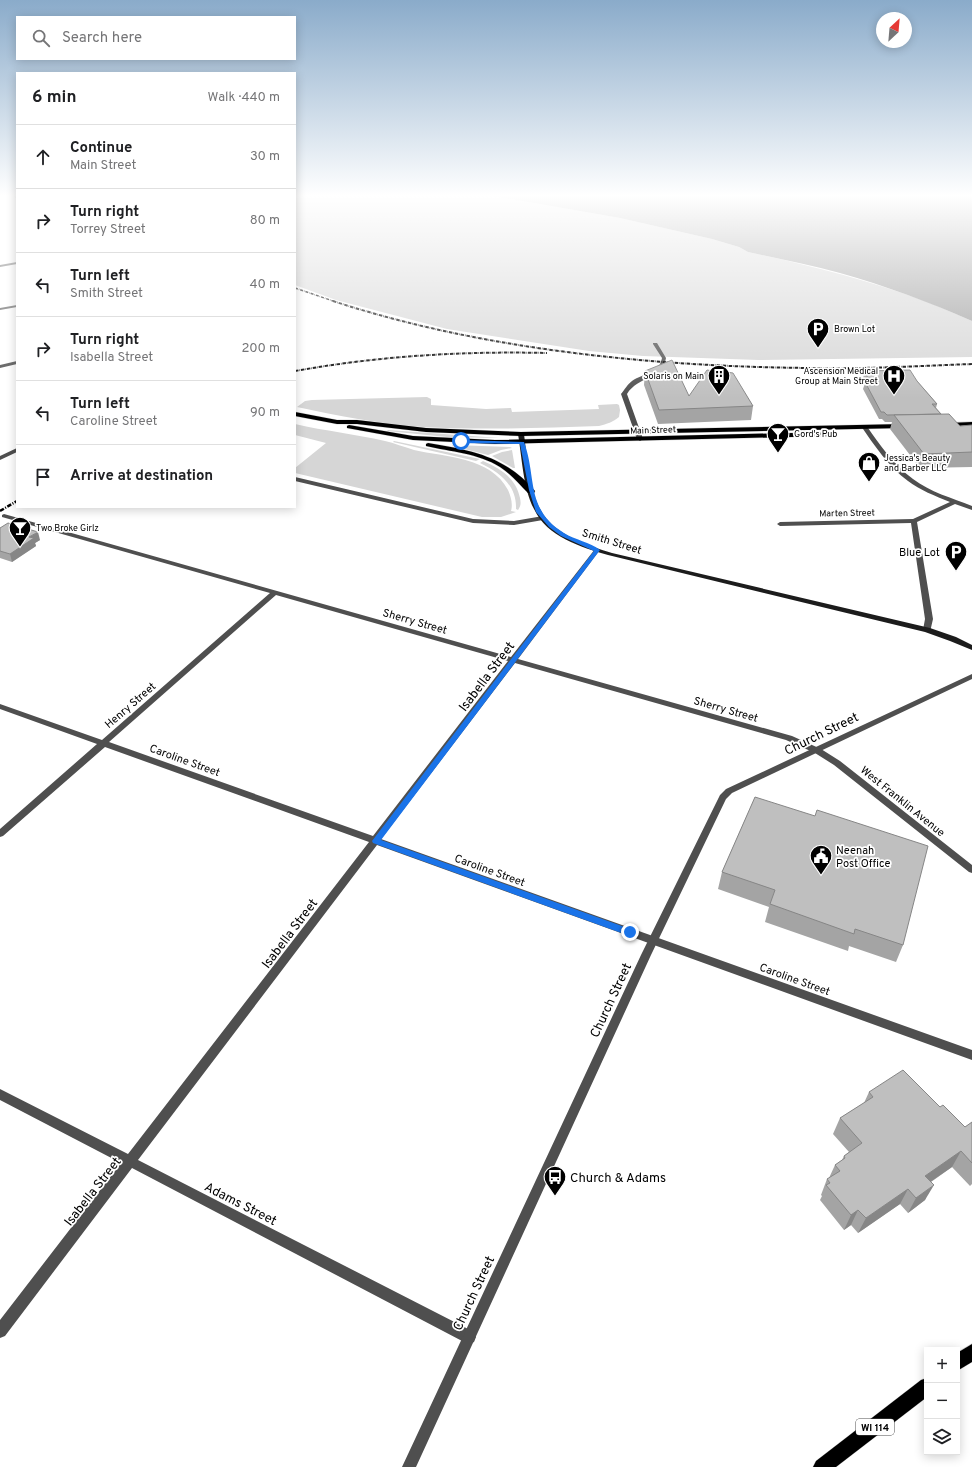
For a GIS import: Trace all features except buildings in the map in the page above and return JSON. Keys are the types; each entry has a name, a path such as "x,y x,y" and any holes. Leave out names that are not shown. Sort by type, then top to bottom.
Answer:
{"main road":[{"name":"Main Street","path":"296,414 337,422 357,422 426,430 521,434 864,426 910,429 868,433 522,442 461,441 393,436 350,428 337,422"},
{"path":"935,425 972,424"},
{"path":"940,432 972,431"},
{"path":"521,434 531,490 538,511 543,518"},
{"path":"393,436 414,442 470,453 490,459 504,466 531,490"},
{"name":"Smith Street","path":"543,518 563,535 597,550 927,630 954,639 972,648"},
{"path":"960,1361 972,1352"},
{"name":"WI 114","path":"822,1467 924,1388"}],"street":[{"path":"0,266 16,264"},
{"path":"0,309 16,306"},
{"path":"640,439 624,394 632,382 652,374 661,367 664,358 655,344"},
{"path":"0,367 16,362"},
{"path":"864,426 868,433 902,472 911,480 923,488 972,508"},
{"path":"0,458 16,450"},
{"path":"296,479 473,521 514,523 543,518"},
{"path":"927,630 929,619 914,521 956,501"},
{"name":"Sherry Street","path":"4,516 789,738 818,751"},
{"name":"Marten Street","path":"780,524 914,521"},
{"name":"Isabella Street","path":"0,1331 514,661 597,550"},
{"name":"Henry Street","path":"0,834 274,593"},
{"name":"Church Street","path":"409,1467 646,955 723,797 729,791 818,751 850,734 972,676"},
{"name":"Caroline Street","path":"0,706 972,1055"},
{"name":"West Franklin Avenue","path":"818,751 856,778 972,870"},
{"name":"Adams Street","path":"0,1094 469,1337"}],"shaded area":[{"path":"296,262 794,262 901,292 972,321 972,357 759,360 643,356 589,351 447,329 336,300 296,285"},
{"path":"795,262 972,262 972,321 891,289 829,270"},
{"path":"427,397 431,399 431,405 486,409 511,408 512,412 599,409 598,405 617,404 619,405 620,410 619,417 617,419 599,426 467,428 423,427 391,424 297,407 305,401 312,400"},
{"path":"296,424 385,441 414,450 466,460 479,465 500,479 510,495 512,503 511,511 516,512 501,517 482,517 296,473 296,467 326,443 296,435"},
{"path":"387,431 500,438 447,437"},
{"path":"393,442 480,459 476,461"},
{"path":"452,446 512,448 488,455"},
{"path":"512,450 515,468 492,456 502,452"},
{"path":"483,461 502,471 515,485 521,501 518,510 516,509 516,501 513,493 506,480 480,463"}],"railway":[{"path":"296,288 334,301"},
{"path":"334,301 390,318 449,332 509,343 632,359 693,364 813,368 873,368 972,364"},
{"path":"296,371 389,358 452,354 547,353"},
{"path":"0,511 16,502"}],"place":[{"name":"Brown Lot","path":"818,348"},
{"name":"Solaris on Main","path":"719,396"},
{"name":"Ascension Medical Group at Main Street","path":"894,396"},
{"name":"Gord's Pub","path":"778,454"},
{"name":"Jessica's Beauty and Barber LLC","path":"869,482"},
{"name":"Two Broke Girlz","path":"20,548"},
{"name":"Blue Lot","path":"956,572"},
{"name":"Neenah Post Office","path":"821,876"},
{"name":"Church & Adams","path":"555,1196"}],"route":[{"path":"461,441 522,442 534,503 538,511 551,526 563,535 597,550 376,841 630,932"}]}
